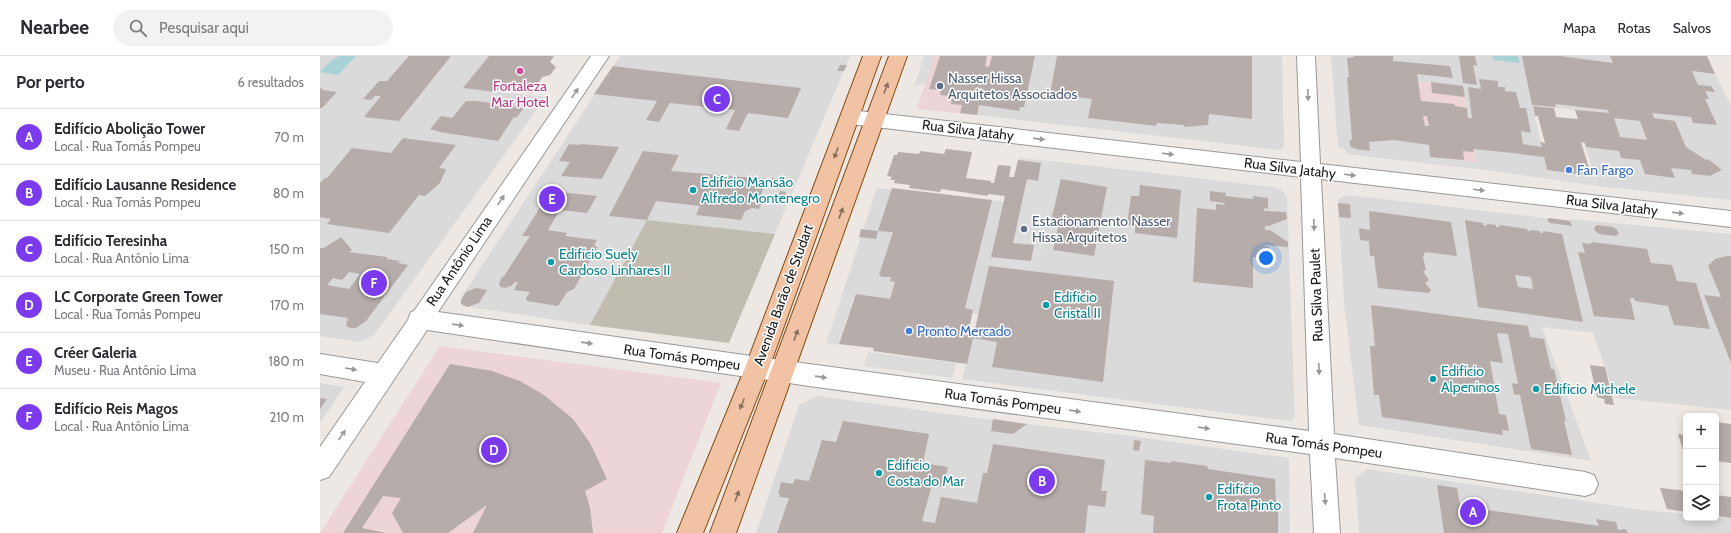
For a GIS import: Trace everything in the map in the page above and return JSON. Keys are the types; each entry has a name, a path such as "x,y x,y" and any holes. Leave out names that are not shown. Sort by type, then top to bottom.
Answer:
{"main road":[{"name":"Avenida Barão de Studart","path":"690,533 757,368 872,56"},
{"name":"Avenida Barão de Studart","path":"724,533 898,56"}],"street":[{"name":"Rua Antônio Lima","path":"320,468 600,56"},
{"name":"Rua Silva Paulet","path":"1306,56 1327,533"},
{"name":"Rua Silva Jatahy","path":"850,117 1731,219"},
{"name":"Rua Tomás Pompeu","path":"420,319 757,368 1322,444 1585,484"},
{"path":"320,364 383,374"}],"shaded area":[{"path":"320,56 489,56 464,88 546,97 374,335 360,342 320,336"},
{"path":"620,56 850,56 775,234 647,220 590,325 464,306 460,303 462,296"},
{"path":"924,56 934,56 926,82 914,87"},
{"path":"934,56 992,56 977,115 917,109"},
{"path":"992,56 1282,56 1284,147 1280,150 977,115"},
{"path":"1331,56 1610,56 1613,63 1715,74 1731,105 1731,200 1597,186 1575,110 1532,105 1549,179 1478,169 1463,86 1417,81 1432,164 1346,154 1346,150 1338,147"},
{"path":"1417,81 1463,86 1478,169 1432,164"},
{"path":"1430,157 1476,162 1478,169 1432,164"},
{"name":"Estacionamento Nasser Hissa Arquitetos","path":"1019,158 1060,162 1038,272 991,266"},
{"path":"1060,162 1273,187 1285,194 1287,198 1295,418 1290,421 962,379 979,314 841,298 877,188 1008,202 1038,272"},
{"path":"1547,170 1594,176 1597,186 1549,179"},
{"path":"1348,195 1570,221 1570,219 1731,234 1731,410 1616,398 1593,333 1542,327 1591,461 1359,425 1344,302 1338,199"},
{"path":"647,220 775,234 729,343 590,325"},
{"path":"841,298 853,300 838,345 826,343"},
{"path":"440,346 721,383 662,533 320,533"},
{"path":"868,352 956,363 952,378 864,366"},
{"path":"320,383 344,387 320,423"},
{"path":"818,396 1289,458 1290,533 756,533 799,405"},
{"path":"1367,469 1644,510 1683,514 1683,521 1719,521 1719,517 1731,519 1731,533 1359,533 1355,478"}],"water":[{"path":"339,56 356,56 338,75 320,72 331,61"},
{"path":"1492,56 1518,56 1520,63 1493,60"}],"building":[{"path":"409,56 451,56 399,121 364,117 381,96 375,96 371,100 363,99 379,81 387,81"},
{"path":"489,56 554,56 550,62 556,67 550,75 542,77 533,93 524,92 526,89 511,90 512,88 499,88 496,92 463,88"},
{"path":"940,56 987,56 985,66 989,67 992,56 1035,56 1024,107 1020,107 1019,111 979,105 977,115 960,113 962,105 951,104 952,96 940,95 941,90 929,89"},
{"path":"1057,56 1252,56 1252,119 1209,114 1208,125 1184,127 1184,125 1156,123 1157,126 1088,118 1092,99 1050,94"},
{"path":"1393,56 1393,61 1450,66 1453,78 1417,74 1421,101 1454,104 1455,106 1467,108 1468,118 1472,118 1468,87 1481,89 1479,79 1498,81 1498,87 1505,87 1505,91 1516,92 1520,108 1526,108 1531,133 1521,131 1523,144 1542,147 1540,142 1545,143 1538,116 1535,116 1533,106 1554,108 1556,117 1578,119 1575,110 1609,113 1608,110 1555,104 1556,107 1532,105 1522,56 1560,56 1613,63 1610,56 1707,56 1715,74 1692,71 1698,85 1711,86 1715,92 1705,91 1709,99 1705,99 1717,125 1693,123 1691,117 1652,113 1654,118 1675,121 1686,147 1706,160 1708,159 1722,170 1711,175 1712,176 1692,174 1691,170 1671,168 1675,178 1645,174 1640,160 1621,158 1619,151 1586,147 1585,143 1581,142 1589,168 1592,169 1594,176 1547,170 1544,157 1513,153 1473,149 1474,152 1463,151 1464,160 1430,157 1429,145 1394,140 1369,142 1370,151 1356,149 1351,147 1349,142 1352,139 1347,77 1349,77 1347,58","holes":["1423,116 1427,116 1429,126 1425,126","1614,118 1640,121 1647,140 1620,137"]},
{"path":"1459,56 1475,56 1477,66 1473,65 1477,85 1463,83"},
{"path":"840,65 847,65 844,71 837,71"},
{"path":"613,66 801,88 788,118 748,113 739,131 726,129 735,110 670,103 659,122 646,120 657,101 594,94"},
{"path":"1431,82 1463,86 1465,97 1432,93"},
{"path":"320,88 323,89 322,90 337,92 322,108 320,108"},
{"path":"466,101 524,108 516,118 514,117 498,141 440,132 430,129 441,116 452,118"},
{"path":"403,138 456,145 439,168 446,169 440,183 425,196 419,195 389,233 327,224 331,219 320,217 320,183 327,178 352,148 391,153"},
{"path":"569,144 619,147 602,179 561,176 570,162 559,161"},
{"path":"946,149 972,152 966,178 991,181 991,183 994,183 998,165 1011,166 1009,177 1014,177 1018,160 1041,163 1038,181 1027,179 1013,243 1034,245 1031,261 991,257 1005,196 988,194 988,196 941,189 940,192 909,188 910,185 894,183 895,180 890,180 892,177 887,176 894,155 897,155 898,152 919,154 920,151 944,154"},
{"name":"Edifício Mansão Alfredo Montenegro","path":"643,151 679,155 671,171 767,179 758,202 762,202 759,209 752,208 745,211 741,220 696,215 700,206 656,201 647,220 609,216"},
{"path":"772,178 786,178 782,187 771,187"},
{"path":"1061,179 1107,187 1094,256 1053,250 1059,223 1051,221"},
{"path":"1140,185 1181,190 1177,238 1135,233 1135,226 1127,225 1131,196 1139,196"},
{"path":"892,188 992,200 965,308 973,310 969,329 975,329 989,266 1114,281 1103,382 992,367 997,342 973,338 967,364 873,351 874,348 839,344 856,294 890,299 895,282 890,281 891,277 882,277 879,275 893,232 878,231"},
{"name":"Edifício Suely Cardoso Linhares II","path":"541,190 597,196 587,213 560,210 548,230 567,233 565,236 597,240 594,245 597,247 596,250 574,289 567,292 558,306 527,301 526,298 530,292 514,290 518,282 515,282 511,286 505,288 499,285 501,278 504,276 530,236 522,236 546,198 537,197"},
{"path":"780,191 786,192 784,200 777,199"},
{"path":"1210,191 1226,193 1225,196 1253,199 1253,196 1268,198 1268,209 1264,208 1264,211 1286,212 1287,219 1269,226 1265,226 1265,230 1270,230 1288,242 1288,247 1265,245 1269,246 1269,259 1253,257 1253,288 1193,282 1197,208 1216,210 1216,204 1225,205 1224,203 1210,201"},
{"path":"1338,203 1350,204 1351,218 1339,217"},
{"path":"1369,211 1451,222 1457,256 1425,252 1423,257 1426,270 1423,271 1429,280 1425,283 1431,290 1429,293 1378,288 1374,256 1370,256 1369,241 1360,240 1359,228 1370,230"},
{"path":"1549,218 1570,221 1572,226 1550,223 1547,220"},
{"path":"1465,220 1483,223 1483,225 1487,226 1487,224 1496,225 1496,227 1499,227 1499,225 1527,229 1528,231 1540,231 1540,233 1543,233 1543,231 1562,234 1583,322 1478,307","holes":["1515,275 1531,277 1533,289 1518,287"]},
{"path":"1597,225 1613,227 1619,234 1615,236 1599,234 1594,228"},
{"path":"861,229 878,231 876,239 859,237"},
{"path":"341,237 352,250 349,252 387,257 387,259 400,261 398,263 408,265 366,321 356,328 346,326 348,318 320,314 320,248 324,248","holes":["349,272 360,274 349,289 327,285 333,278 342,280"]},
{"path":"1592,242 1647,249 1651,263 1672,265 1677,281 1696,283 1710,329 1674,325 1668,306 1635,301 1634,298 1630,298 1635,320 1594,316 1578,252 1585,253 1582,243 1590,244"},
{"path":"1731,256 1731,363 1704,295 1721,297 1708,266 1715,259"},
{"path":"476,288 487,290 479,303 467,307 461,304 461,300 466,292"},
{"name":"Edifício Alpeninos","path":"1371,305 1528,326 1530,337 1544,339 1551,369 1554,369 1572,455 1531,449 1520,395 1514,394 1512,383 1518,384 1508,334 1497,333 1503,363 1490,361 1499,414 1506,415 1509,431 1502,430 1503,435 1382,417 1379,395 1374,395 1370,346 1375,346"},
{"path":"450,364 492,371 520,381 544,395 573,419 590,443 607,479 585,491 590,508 593,533 473,533 487,505 448,533 403,533 392,513 401,498 383,496 362,528 386,533 343,533"},
{"path":"1590,365 1605,367 1614,405 1605,404 1604,399 1597,397"},
{"path":"320,398 327,399 320,409"},
{"path":"993,419 1027,424 1013,434 991,431"},
{"path":"843,421 929,434 923,463 948,467 943,487 932,485 922,521 935,523 941,497 977,503 983,473 987,473 993,444 1105,460 1101,491 1107,491 1105,507 1088,505 1085,533 777,533 789,498 779,497 780,494 778,494 781,482 793,484 795,479 809,481 822,440 836,442"},
{"path":"1719,422 1731,424 1731,463 1719,461"},
{"path":"1678,434 1683,435 1683,450"},
{"path":"1134,440 1141,441 1139,451 1133,450"},
{"name":"Edifício Frota Pinto","path":"1145,460 1171,463 1171,461 1207,466 1208,469 1275,479 1276,504 1278,504 1278,533 1153,533 1154,516 1141,514"},
{"path":"1437,485 1457,488 1460,506 1599,526 1596,519 1616,522 1618,530 1626,529 1628,533 1444,533"},
{"path":"1660,488 1683,491 1683,512 1667,509"},
{"path":"1719,495 1731,497 1731,518 1719,516"}],"place":[{"name":"Fortaleza Mar Hotel","path":"520,71"},
{"name":"Nasser Hissa Arquitetos Associados","path":"940,86"},
{"name":"Edifício Teresinha","path":"717,99"},
{"name":"Fan Fargo","path":"1569,170"},
{"name":"Edifício Mansão Alfredo Montenegro","path":"693,190"},
{"name":"Créer Galeria","path":"552,199"},
{"name":"Estacionamento Nasser Hissa Arquitetos","path":"1024,229"},
{"name":"Edifício Suely Cardoso Linhares II","path":"551,262"},
{"name":"Edifício Reis Magos","path":"374,283"},
{"name":"Edifício Cristal II","path":"1046,305"},
{"name":"Pronto Mercado","path":"909,331"},
{"name":"Edifício Alpeninos","path":"1433,379"},
{"name":"Edifício Michele","path":"1536,389"},
{"name":"LC Corporate Green Tower","path":"494,450"},
{"name":"Edifício Costa do Mar","path":"879,473"},
{"name":"Edifício Lausanne Residence","path":"1042,481"},
{"name":"Edifício Frota Pinto","path":"1209,497"},
{"name":"Edifício Abolição Tower","path":"1473,512"}]}
